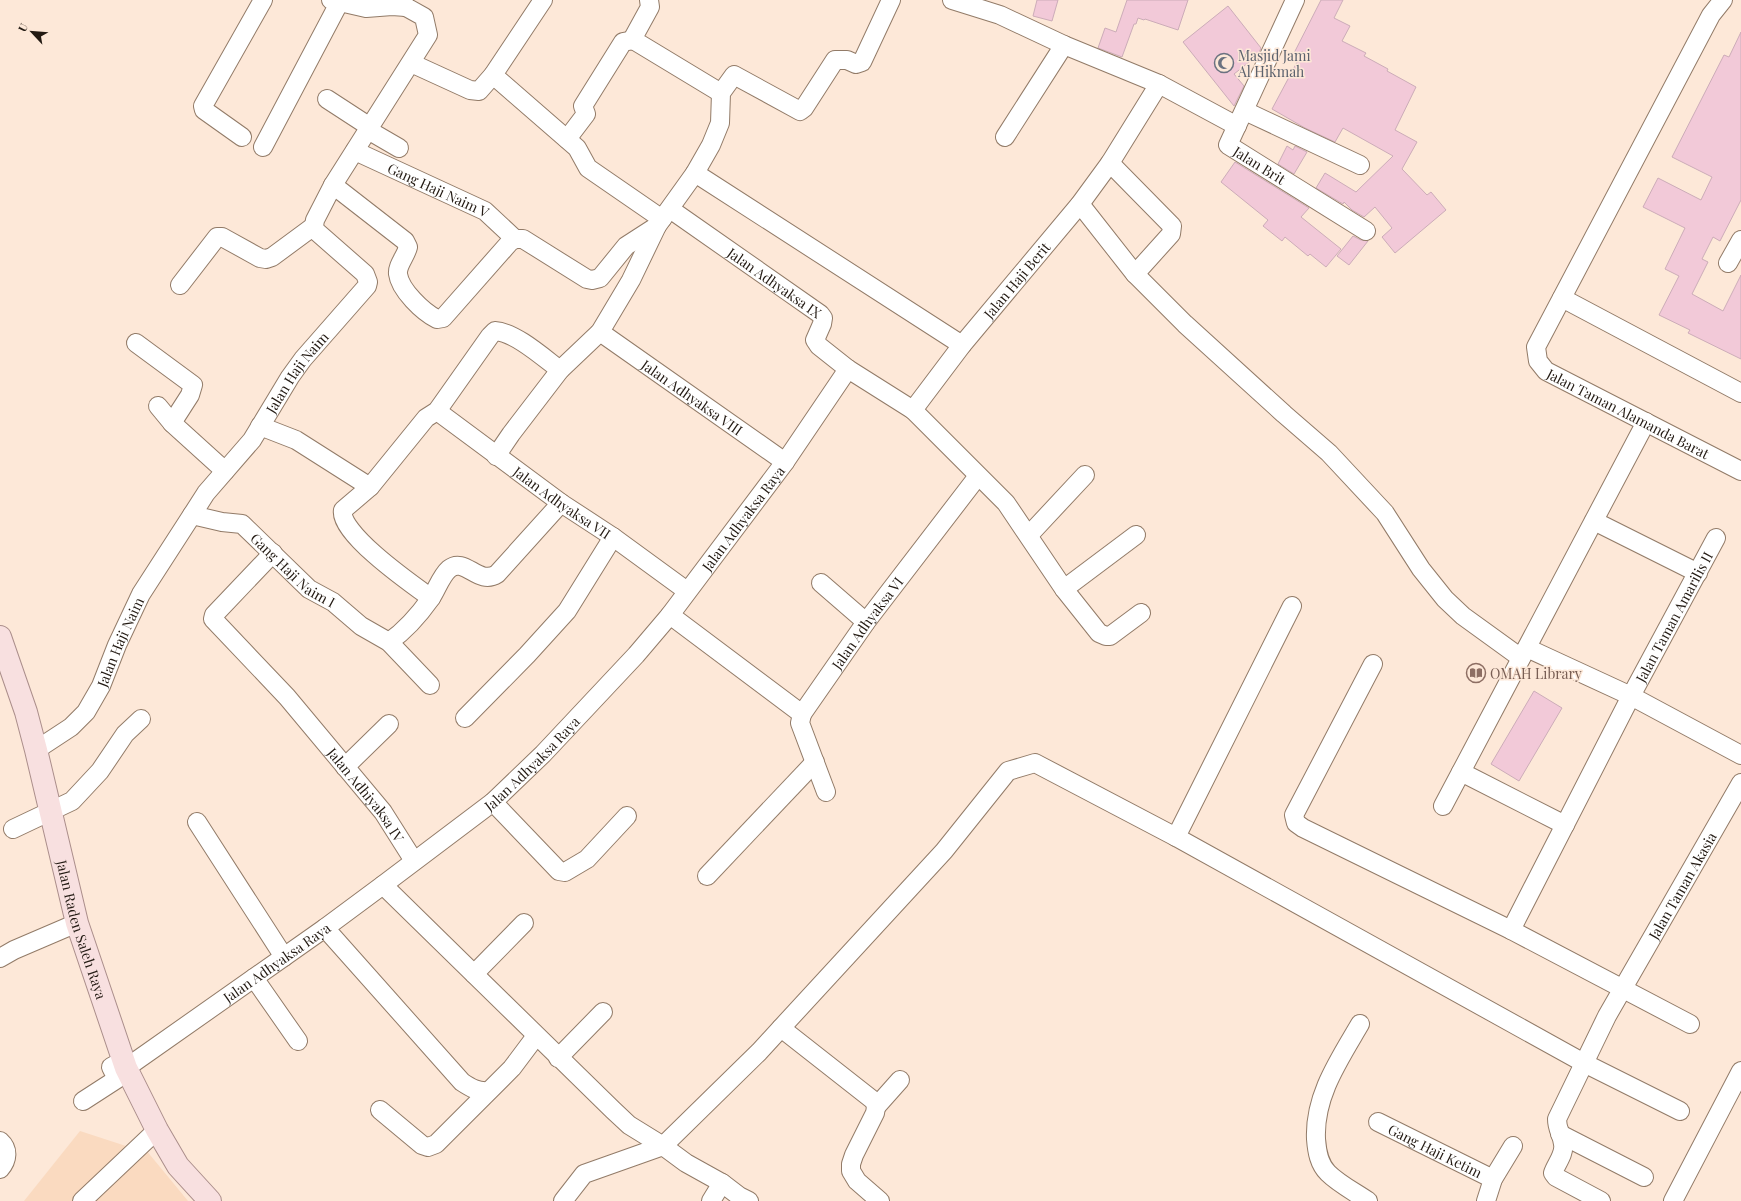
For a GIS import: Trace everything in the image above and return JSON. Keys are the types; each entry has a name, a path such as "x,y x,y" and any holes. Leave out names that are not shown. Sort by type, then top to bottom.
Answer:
{"main road":[{"name":"Jalan Raden Saleh Raya","path":"0,637 26,712 52,812 77,923 125,1064 157,1130 178,1166 210,1201"}],"street":[{"path":"242,137 204,110 204,106 263,0"},
{"path":"411,63 470,90 479,91 493,75 543,0"},
{"path":"634,40 633,38 650,7 649,0"},
{"path":"496,456 510,434 560,370 600,332 631,280 663,218 695,173 710,145 720,123 721,94 734,75 800,111 804,108 835,60 847,60 856,64 862,62 891,0"},
{"path":"952,0 1002,7 1064,45 1360,165"},
{"name":"Jalan Brit","path":"1295,0 1229,143 1229,146 1366,230"},
{"name":"Jalan Taman Alamanda Barat","path":"1723,0 1711,15 1536,347 1538,361 1546,371 1741,471"},
{"path":"180,285 217,237 222,237 260,258 266,259 272,257 314,226 315,220 333,185 428,35 424,17 404,4 366,8 335,1 263,147"},
{"path":"567,139 586,114 584,106 623,42 634,40 721,94"},
{"path":"1005,137 1064,45"},
{"path":"493,75 577,148 588,168 663,218"},
{"name":"Jalan Haji Berit","path":"913,410 962,345 1080,204 1110,163 1159,84"},
{"path":"327,99 399,148"},
{"name":"Gang Haji Naim V","path":"355,150 485,211 515,239"},
{"path":"1110,163 1172,226 1171,234 1136,274"},
{"path":"695,173 962,345"},
{"path":"333,185 405,240 408,247 399,266 398,274 400,280 413,302 437,319 442,318 510,242 515,239 523,239 587,279 596,280 600,278 626,246 663,218"},
{"path":"1080,204 1136,274 1185,324 1328,453 1385,513 1422,569 1445,599 1463,616 1524,653 1632,696 1741,755"},
{"name":"Jalan Adhyaksa IX","path":"663,218 820,314 822,324 815,340 819,346 848,369"},
{"name":"Jalan Haji Naim","path":"36,750 71,727 90,706 101,686 116,645 141,594 206,493 252,440 303,358 367,286 368,282 365,274 316,231 314,226"},
{"path":"1728,263 1741,240"},
{"path":"1562,298 1741,393"},
{"path":"431,598 395,572 354,535 342,512 345,507 370,487 426,418 437,412 495,331 502,331 520,341 560,370"},
{"name":"Jalan Adhyaksa VIII","path":"600,332 785,462"},
{"path":"136,343 193,385 190,395 172,423"},
{"path":"848,369 913,410 1006,503 1064,588 1102,635 1110,636 1141,613"},
{"name":"Jalan Adhyaksa Raya","path":"83,1101 117,1079 111,1067 125,1064 254,978 325,928 493,802 543,754 636,654 670,615 785,462 848,369"},
{"path":"158,406 172,423 225,471"},
{"name":"Jalan Adhyaksa VII","path":"437,412 561,503 614,537 688,591"},
{"path":"1443,806 1646,422"},
{"path":"260,426 296,440 370,487"},
{"path":"1029,535 1085,475"},
{"name":"Jalan Adhyaksa VI","path":"802,714 866,622 978,476"},
{"path":"389,642 401,634 431,598 448,569 454,566 469,568 480,576 492,577 497,574 561,503"},
{"name":"Gang Haji Naim I","path":"192,515 222,522 242,524 309,589 333,602 361,626 389,642 430,685"},
{"path":"1594,521 1698,573"},
{"path":"1064,588 1136,535"},
{"path":"465,718 527,655 567,611 614,537"},
{"name":"Jalan Taman Amarilis II","path":"1511,930 1632,696 1716,538"},
{"name":"Jalan Adhiyaksa IV","path":"273,553 214,615 213,619 287,697 383,812 414,861"},
{"path":"821,583 866,622"},
{"path":"1176,837 1292,606"},
{"path":"670,615 802,714 800,723 826,792"},
{"path":"1373,664 1294,815 1296,822 1303,828 1511,930 1690,1024"},
{"path":"13,829 52,812 72,801 100,771 125,734 141,719"},
{"path":"345,767 389,724"},
{"path":"707,876 815,762"},
{"path":"563,1201 584,1174 663,1146 759,1052 944,851 1008,771 1035,763 1176,837 1584,1064 1680,1112"},
{"path":"1461,772 1565,825"},
{"name":"Jalan Taman Akasia","path":"1601,1201 1556,1177 1553,1173 1563,1152 1563,1144 1557,1128 1557,1119 1623,989 1741,782"},
{"path":"493,802 559,871 566,872 587,859 627,816"},
{"path":"197,822 284,957"},
{"path":"383,885 558,1058 629,1125 663,1146 686,1163 722,1183 748,1201"},
{"path":"0,958 77,923"},
{"path":"474,974 524,923"},
{"path":"325,928 462,1082 480,1092 488,1091"},
{"path":"254,978 298,1041"},
{"path":"558,1058 603,1012"},
{"path":"1360,1024 1339,1060 1321,1096 1316,1124 1317,1150 1320,1161 1328,1173 1368,1201"},
{"path":"781,1028 870,1097 876,1107"},
{"path":"380,1110 422,1145 428,1147 436,1144 512,1068 536,1036"},
{"path":"1673,1201 1741,1071"},
{"path":"880,1201 861,1195 857,1181 851,1171 850,1164 875,1113 876,1107 900,1080"},
{"name":"Gang Haji Ketim","path":"1378,1122 1493,1179"},
{"path":"82,1201 157,1130"},
{"path":"1560,1134 1644,1177"},
{"path":"0,1141 6,1146 7,1154 0,1169"},
{"path":"1486,1201 1493,1179 1513,1146"},
{"path":"711,1201 722,1183"}],"shaded area":[{"path":"80,1131 126,1146 141,1144 188,1201 24,1201"}],"building":[{"path":"1037,0 1058,0 1052,21 1033,16"},
{"path":"1127,0 1188,0 1178,30 1138,18 1136,24 1134,24 1122,57 1098,48 1105,28 1116,32"},
{"path":"1321,0 1343,0 1334,18 1350,26 1342,41 1366,53 1364,56 1416,87 1395,130 1417,142 1402,169 1427,195 1431,192 1446,210 1395,253 1382,237 1392,228 1375,207 1364,217 1352,210 1344,202 1343,204 1316,188 1325,173 1356,192 1393,156 1343,128 1335,142 1305,128 1272,109 1303,51 1290,61"},
{"name":"Masjid Jami Al Hikmah","path":"1228,6 1261,48 1258,55 1234,74 1244,86 1234,106 1183,42"},
{"path":"1741,32 1741,200 1720,241 1713,237 1702,259 1708,262 1692,294 1723,311 1741,275 1741,359 1688,333 1690,330 1659,315 1679,276 1665,269 1685,228 1643,207 1658,178 1701,200 1712,177 1672,157 1724,55 1729,57"},
{"path":"1287,146 1293,150 1295,146 1307,152 1294,174 1278,164"},
{"path":"1235,162 1309,208 1301,217 1341,249 1326,267 1310,254 1308,256 1285,237 1282,241 1263,226 1268,220 1221,182"},
{"path":"1353,236 1361,240 1368,241 1349,265 1337,256"},
{"path":"1534,691 1562,708 1519,781 1491,764"}],"place":[{"name":"Masjid Jami Al Hikmah","path":"1224,63"},
{"name":"OMAH Library","path":"1476,673"}]}
